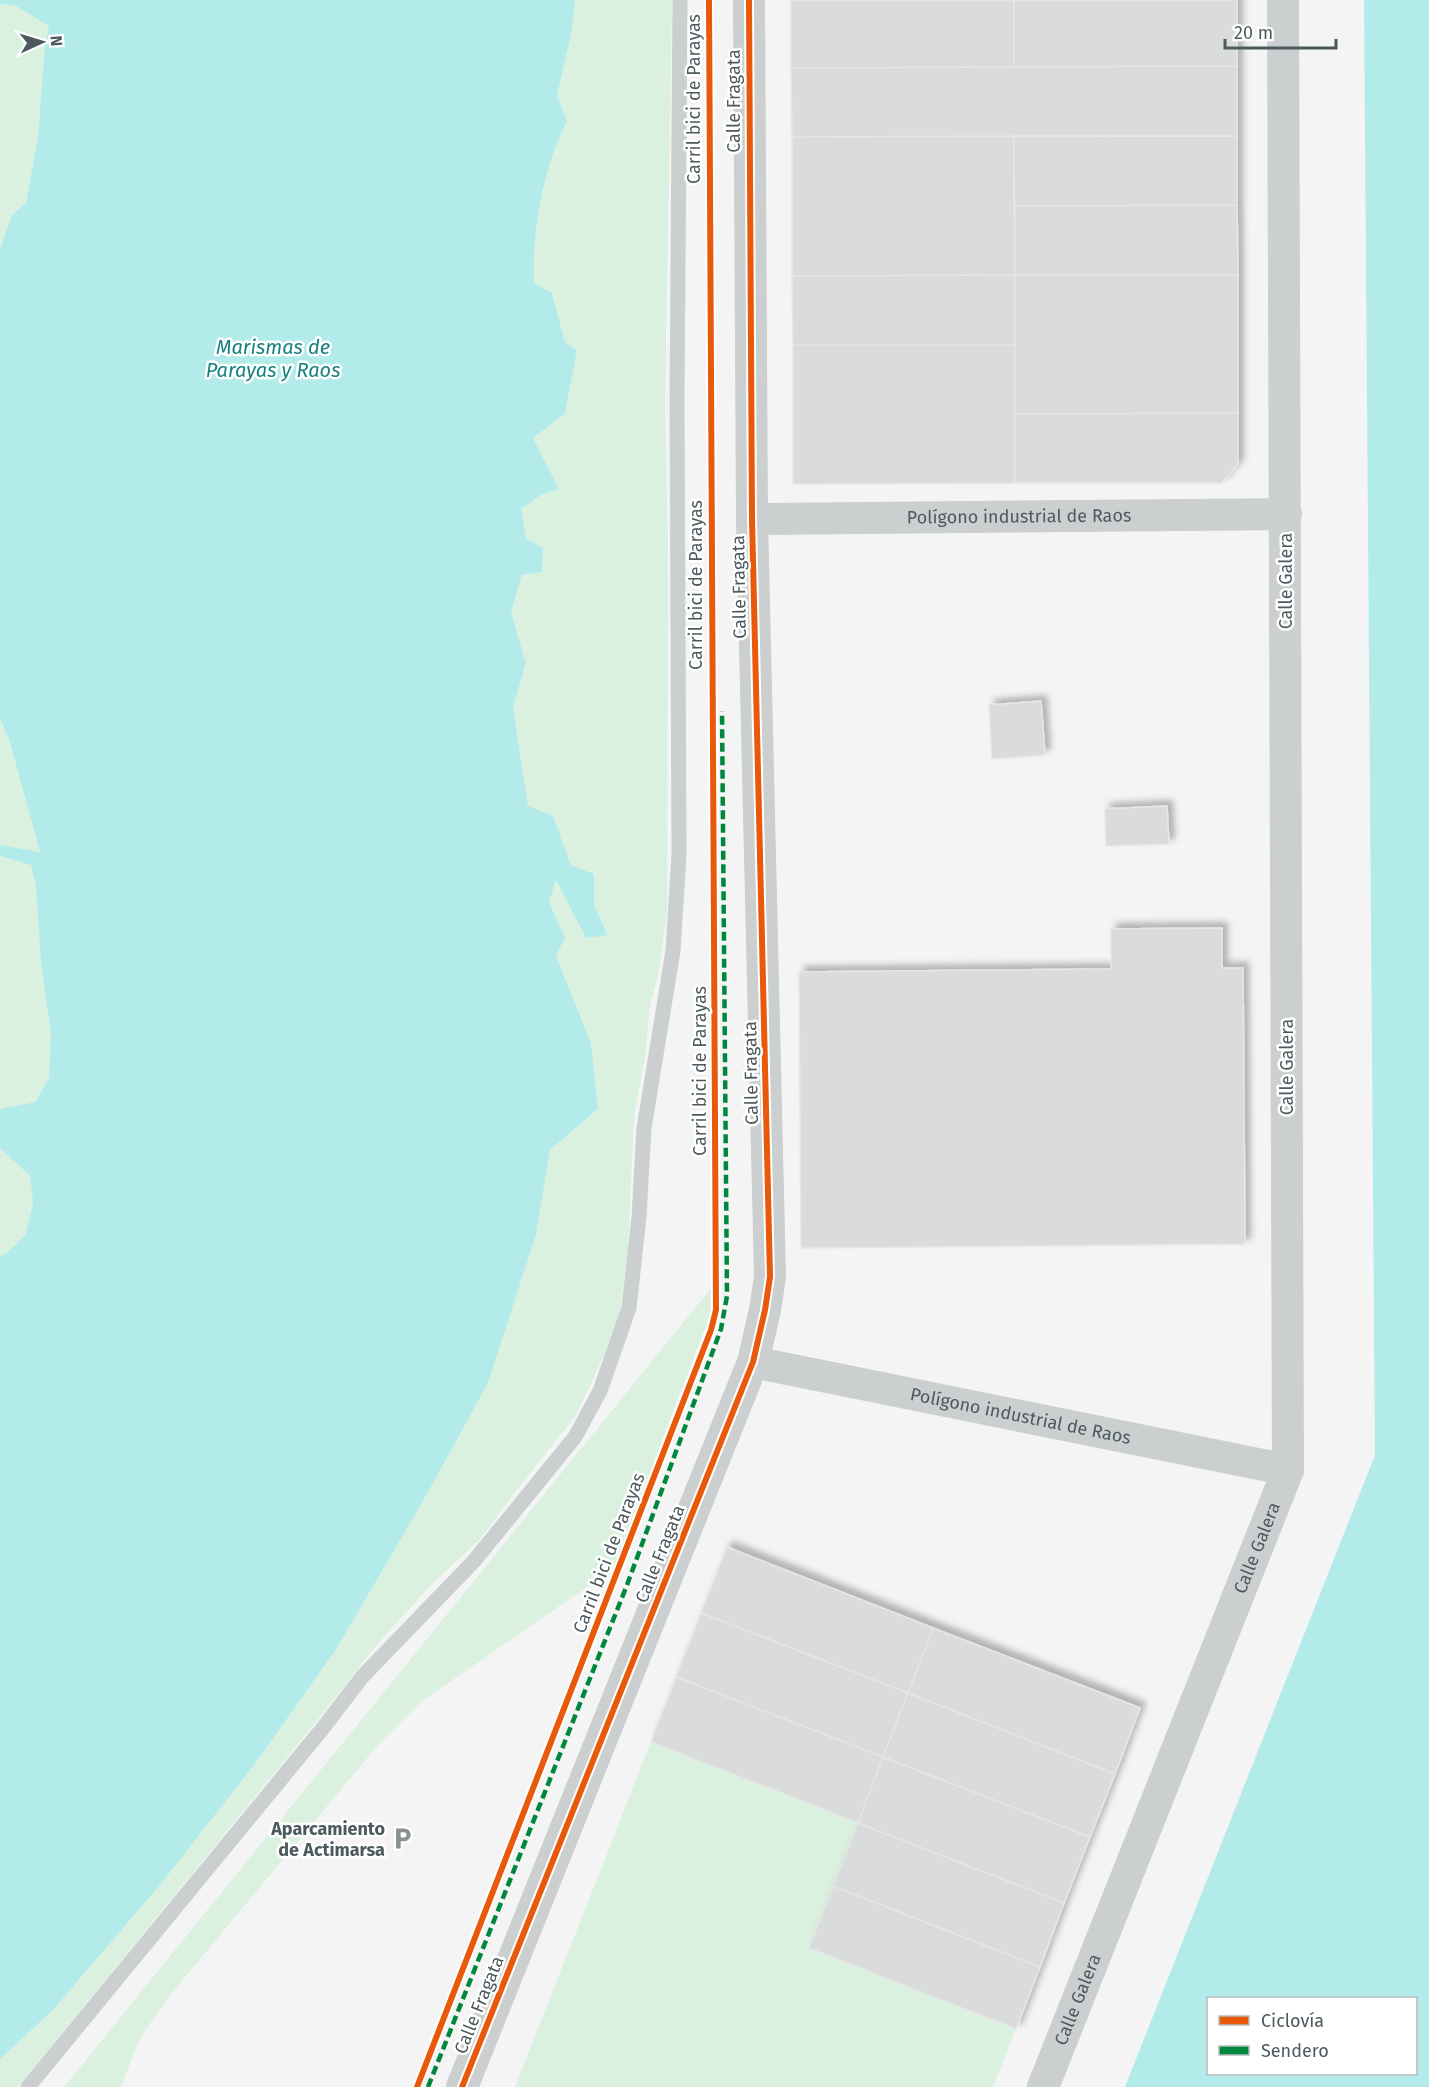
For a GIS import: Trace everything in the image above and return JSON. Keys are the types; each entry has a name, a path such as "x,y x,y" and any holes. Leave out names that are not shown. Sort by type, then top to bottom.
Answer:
{"street":[{"name":"Calle Fragata","path":"462,2087 753,1362 770,1277 771,1241 752,519 749,0"},
{"name":"Calle Galera","path":"1043,2087 1288,1470 1283,0"},
{"name":"Polígono industrial de Raos","path":"752,519 1286,514"},
{"name":"Polígono industrial de Raos","path":"753,1362 1288,1470"}],"lane":[{"path":"28,2087 302,1755 362,1677 474,1561 575,1437 600,1391 629,1308 639,1217 644,1128 673,951 679,855 677,364 680,0"}],"green space":[{"path":"575,0 672,0 665,403 668,547 667,912 658,976 650,1005 646,1051 634,1117 628,1248 620,1311 608,1347 576,1415 480,1539 431,1585 373,1649 18,2087 0,2087 0,2059 53,2010 160,1885 255,1764 337,1648 427,1494 488,1383 536,1235 550,1150 598,1109 591,1043 556,956 565,938 549,902 556,879 586,938 608,934 594,905 594,874 571,865 553,817 528,806 513,707 526,663 511,612 522,575 542,572 543,548 526,538 521,509 541,495 559,489 533,438 565,414 577,350 565,342 552,293 534,283 541,200 551,160 567,121 557,95 572,31"},
{"path":"0,4 16,6 49,25 45,44 38,136 26,203 12,215 0,249"},
{"path":"0,719 9,738 40,852 0,845"},
{"path":"0,856 31,865 36,886 41,964 51,1034 49,1078 34,1102 2,1110 0,1109"},
{"path":"0,1148 30,1176 33,1203 25,1236 0,1256"},
{"path":"712,1287 712,1310 613,1569 421,1702 378,1745 171,1994 140,2038 121,2087 64,2087"},
{"path":"651,1742 858,1823 809,1948 1016,2029 993,2087 515,2087"}],"water":[{"name":"Marismas de Parayas y Raos","path":"0,0 575,0 572,31 557,95 567,121 545,180 537,221 534,283 552,293 565,342 577,350 565,414 533,438 559,489 541,495 521,509 526,538 543,548 542,572 522,575 511,612 526,663 513,707 528,806 553,816 571,865 594,874 594,905 608,935 586,938 556,880 549,902 565,938 556,956 591,1043 598,1109 550,1150 536,1235 488,1383 427,1494 337,1648 255,1764 160,1885 53,2010 0,2059 0,1256 25,1236 33,1203 30,1176 0,1148 0,1109 35,1102 49,1078 51,1034 41,964 36,886 31,865 0,856 0,845 40,852 9,739 0,719 0,249 12,215 26,203 38,136 45,44 49,26 16,6 0,4"},
{"path":"1364,0 1429,0 1429,2087 1125,2087 1375,1455"}],"building":[{"path":"791,0 1014,0 1014,67 791,68"},
{"path":"1014,0 1237,0 1237,66 1014,67"},
{"path":"1237,66 1237,136 792,137 791,68"},
{"path":"1014,136 1237,136 1237,205 1014,206"},
{"path":"1014,136 1015,275 792,276 792,137"},
{"path":"1237,205 1238,275 1015,275 1014,206"},
{"path":"1015,275 1238,275 1238,413 1015,414"},
{"path":"1015,275 1015,345 793,345 792,276"},
{"path":"793,345 1015,345 1015,483 793,484"},
{"path":"1238,413 1238,464 1221,483 1015,483 1015,414"},
{"path":"1041,701 1045,755 992,759 989,705"},
{"path":"1167,806 1169,844 1106,846 1105,809"},
{"path":"1222,928 1222,968 1243,968 1245,1244 801,1248 799,972 1111,969 1111,929"},
{"path":"727,1547 933,1628 908,1693 701,1613"},
{"path":"701,1613 908,1693 883,1757 676,1677"},
{"path":"933,1628 1140,1708 1115,1774 908,1693"},
{"path":"676,1677 883,1757 858,1823 651,1742"},
{"path":"908,1693 1115,1774 1090,1837 883,1757"},
{"path":"883,1757 1090,1837 1064,1903 858,1823"},
{"path":"858,1823 1064,1903 1040,1967 833,1886"},
{"path":"833,1886 1040,1967 1016,2029 809,1948"}],"marked path":[{"path":"428,2087 627,1585 721,1329 727,1296 722,711"}],"cycle path":[{"name":"Carril bici de Parayas","path":"417,2087 711,1330 716,1310 709,0"},
{"path":"462,2087 753,1362 770,1277 752,519 749,0"}],"place":[{"name":"Aparcamiento de Actimarsa","path":"403,1839"}]}
